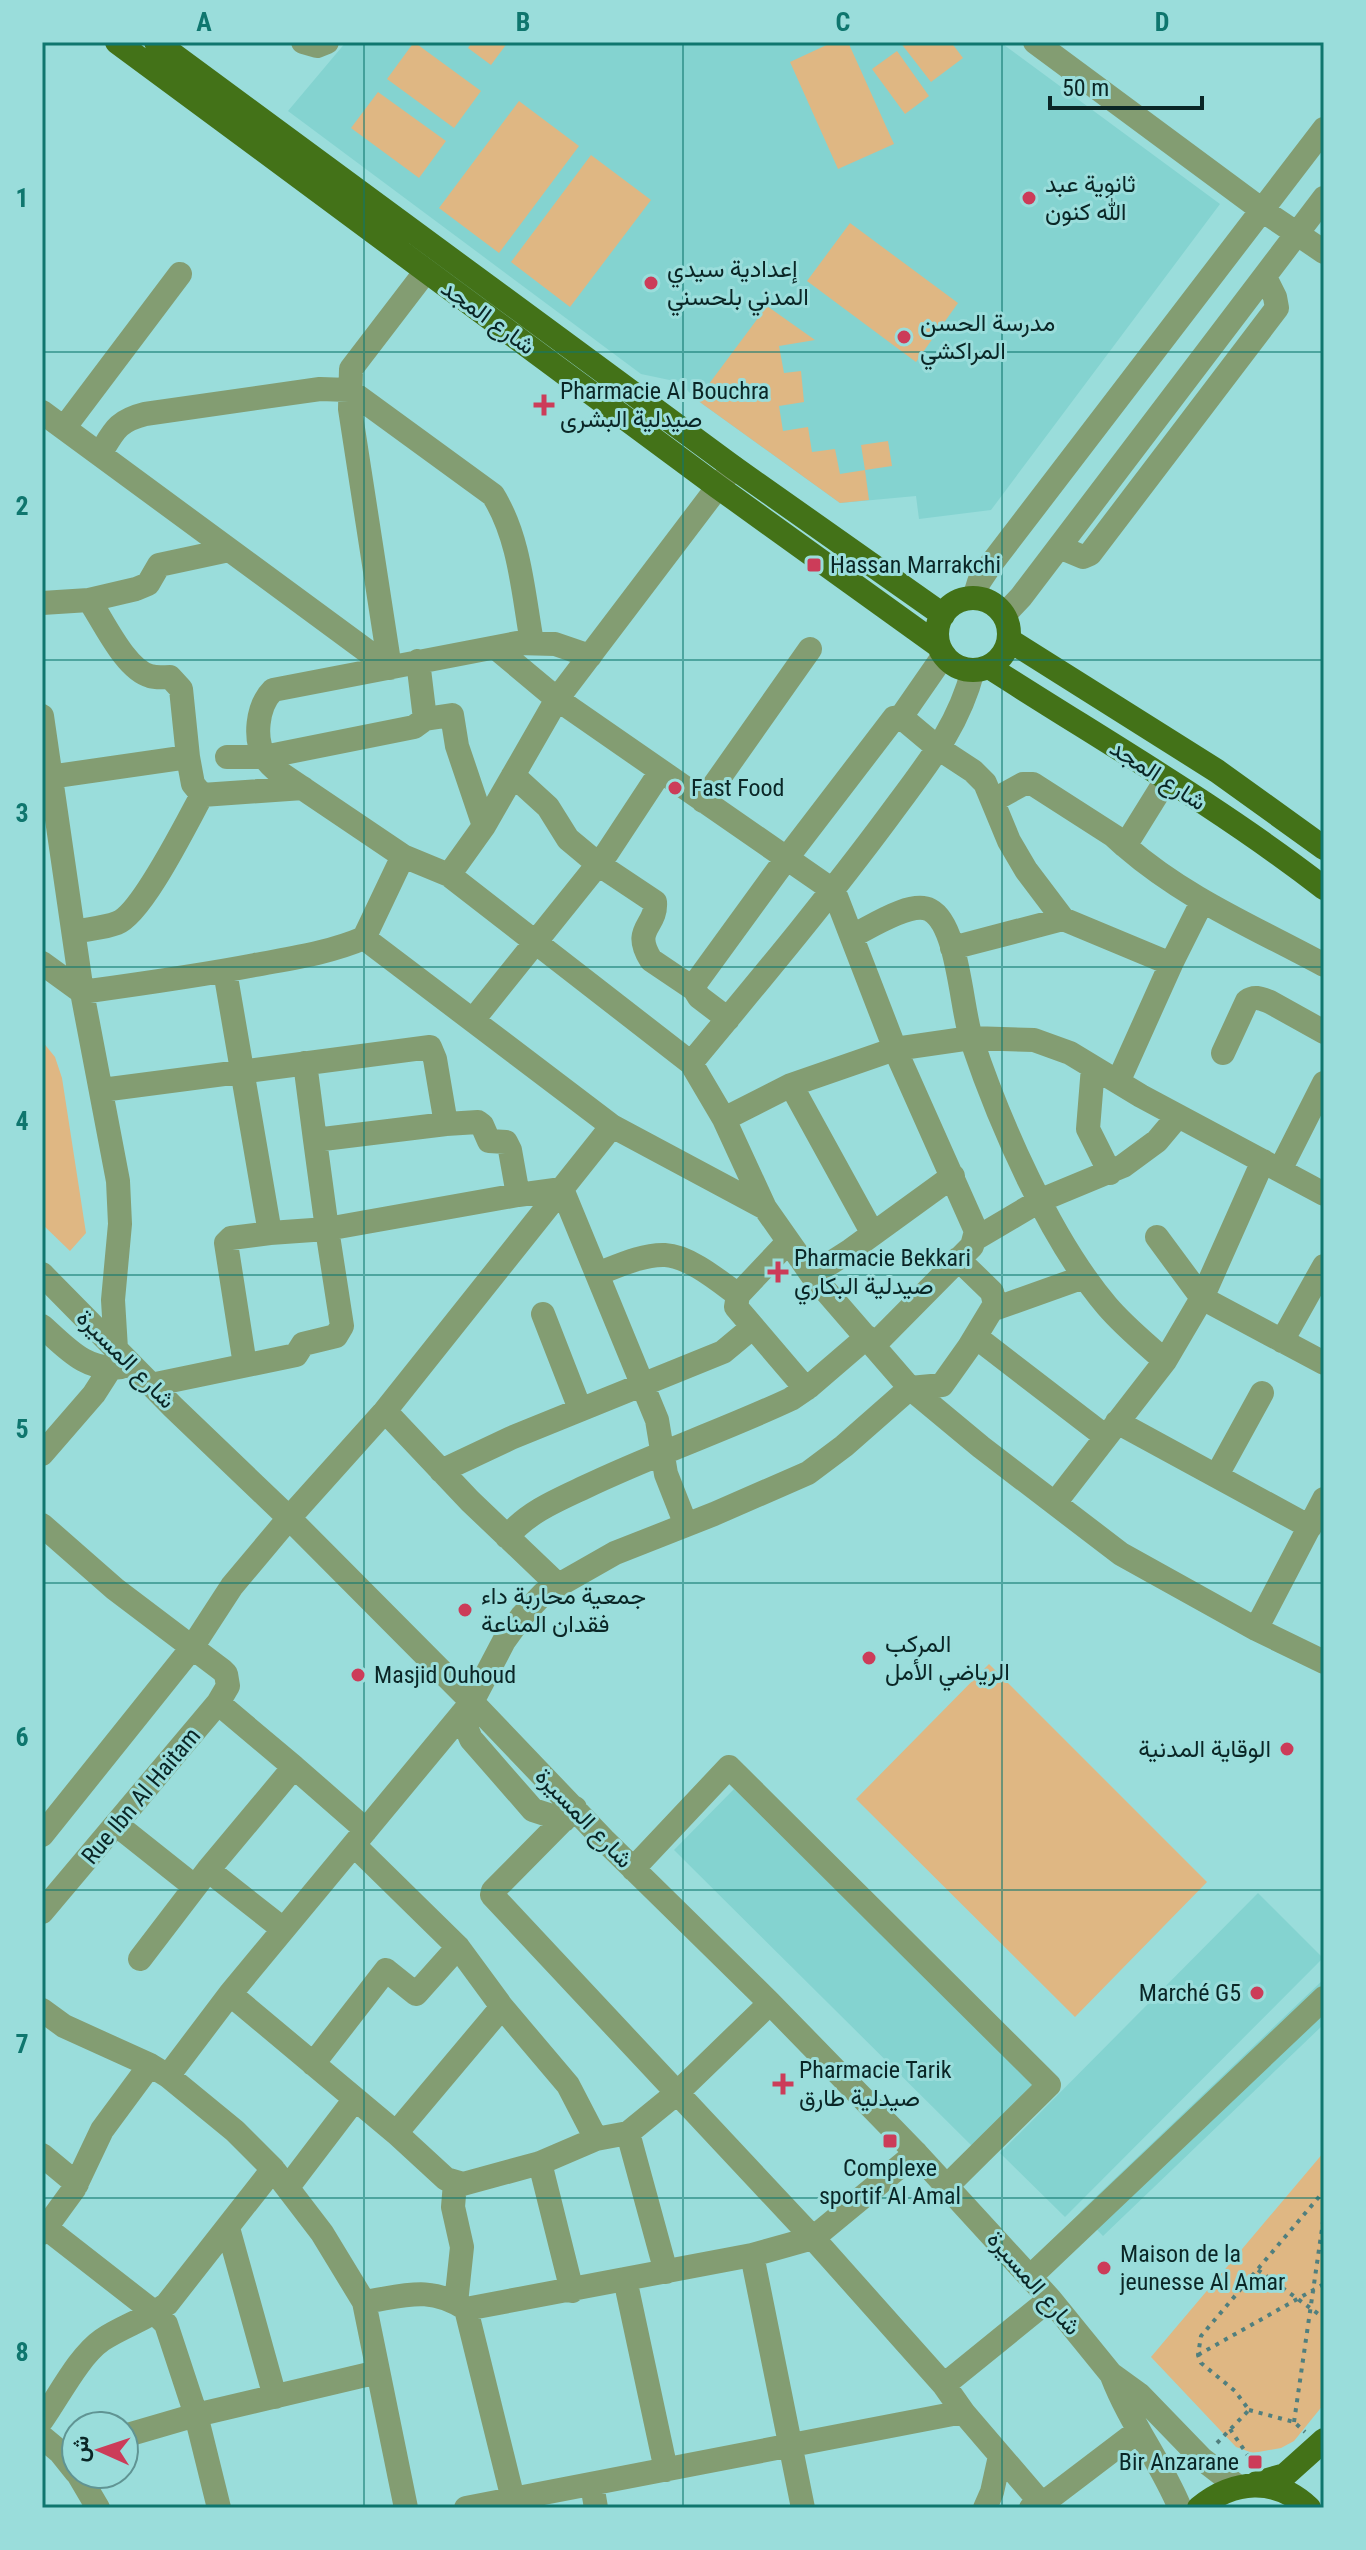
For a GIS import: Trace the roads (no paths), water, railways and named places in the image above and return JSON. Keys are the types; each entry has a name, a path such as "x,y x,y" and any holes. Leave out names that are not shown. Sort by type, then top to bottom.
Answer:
{"main road":[{"name":"شارع المجد","path":"117,42 426,271 725,477 943,615"},
{"name":"شارع المجد","path":"156,42 725,477 942,650"},
{"path":"974,598 991,603 1004,615 1009,640 998,660 981,668 962,669 942,650 938,626 951,605 962,599 974,598"},
{"name":"شارع المجد","path":"1009,640 1217,771 1324,848"},
{"name":"شارع المجد","path":"981,668 1166,780 1324,888"},
{"path":"1199,2508 1216,2494 1250,2478 1285,2475 1322,2442"},
{"path":"1250,2478 1299,2498 1309,2508"}],"street":[{"path":"303,42 317,46 327,42"},
{"path":"1035,42 1262,210 1324,252"},
{"path":"974,598 979,582 991,564 1324,129"},
{"path":"1004,615 1324,198"},
{"path":"390,668 349,390 351,369 357,358 426,271"},
{"path":"64,428 180,274"},
{"path":"100,454 117,425 127,418 320,389 349,390 493,495 503,512 516,553 532,642"},
{"path":"42,412 390,668"},
{"path":"449,875 484,826 557,699 725,477"},
{"path":"42,603 89,600 136,589 148,584 159,565 229,550"},
{"path":"89,600 117,645 134,665 149,676 170,677 181,689 193,784 202,795"},
{"path":"590,656 555,644 532,642 273,690 259,711 264,757 280,773 403,856 449,875 691,1063 724,1119 765,1208 812,1275 910,1388 1121,1554 1256,1629 1323,1661"},
{"path":"496,648 557,699 834,891 895,1049 975,1225 975,1239"},
{"path":"703,801 810,649"},
{"path":"901,717 942,650"},
{"path":"418,661 425,719"},
{"path":"691,1063 834,891 938,748 981,668"},
{"path":"227,757 264,757 414,727 425,719 452,715 457,746 484,826"},
{"path":"42,716 47,778 82,992 118,1181 120,1224 113,1300 120,1361 42,1454"},
{"path":"694,989 888,723 901,717 985,783 1009,841 1026,870 1063,919 1171,964"},
{"path":"47,778 188,757"},
{"path":"473,1020 598,864 661,771"},
{"path":"513,775 548,807 568,839 598,864 655,902 654,915 643,936 651,960 694,989 699,997 728,1019"},
{"path":"1125,846 1166,780"},
{"path":"994,800 1023,784 1033,784 1114,836 1148,866 1202,902 1324,965"},
{"path":"202,795 303,788"},
{"path":"74,932 117,923 129,916 147,891 202,795"},
{"path":"42,963 82,992 310,955 364,938 403,856"},
{"path":"1118,1082 1202,902"},
{"path":"852,936 910,908 930,910 943,921 952,948 971,1038 1000,1112 1041,1200 1084,1277 1122,1322 1165,1361"},
{"path":"952,948 1063,919"},
{"path":"364,938 612,1126 765,1208"},
{"path":"225,971 270,1233"},
{"path":"1223,1053 1247,1001 1252,998 1270,1002 1324,1032"},
{"path":"724,1119 791,1085 895,1049 971,1038 1009,1038 1044,1043 1070,1053 1178,1116 1324,1194"},
{"path":"102,1090 430,1047 435,1059 446,1124"},
{"path":"151,1385 296,1355 303,1344 336,1336 342,1326 305,1063"},
{"path":"1093,1067 1088,1129 1110,1173"},
{"path":"1055,1503 1165,1361 1202,1298 1271,1166 1324,1083"},
{"path":"791,1085 873,1234"},
{"path":"507,1537 517,1525 540,1510 604,1478 766,1411 806,1389 871,1341 975,1239 1041,1200 1110,1173 1140,1156 1178,1116"},
{"path":"315,1140 478,1122 489,1141 506,1142 518,1195"},
{"path":"42,1835 191,1649 232,1586 385,1411 612,1126"},
{"path":"812,1275 953,1176"},
{"path":"245,1365 226,1243 231,1238 327,1229 562,1189"},
{"path":"562,1189 657,1420 666,1474 686,1525"},
{"path":"1157,1237 1202,1298 1324,1363"},
{"path":"788,1242 738,1295 736,1307 806,1389"},
{"path":"597,1274 632,1261 667,1254 703,1269 738,1295"},
{"path":"958,1259 992,1292 994,1309"},
{"path":"1282,1341 1324,1266"},
{"name":"شارع المسيرة","path":"42,1274 120,1361 151,1385 289,1518 569,1814 633,1869 770,2003 947,2186 1050,2299 1111,2374 1180,2508"},
{"path":"219,2508 196,2415 166,2324 44,2231 77,2184 102,2130 230,1994 467,1709 504,1641 543,1594 615,1553 808,1473 910,1388 942,1385 994,1309 1084,1277"},
{"path":"543,1314 580,1409"},
{"path":"42,1326 84,1362 120,1361"},
{"path":"441,1471 580,1409 723,1352 753,1327"},
{"path":"976,1337 1111,1430 1217,1475 1310,1527"},
{"path":"1217,1475 1262,1393"},
{"path":"385,1411 441,1471 558,1585"},
{"path":"1256,1629 1324,1499"},
{"path":"42,1525 103,1579 191,1649"},
{"name":"Rue Ibn Al Haitam","path":"42,1912 218,1703 228,1686 226,1674 191,1649"},
{"path":"218,1703 294,1767 458,1947 502,2007 568,2085 596,2139"},
{"path":"140,1959 294,1767"},
{"path":"633,1869 729,1767 1049,2085 947,2186"},
{"path":"569,1814 492,1895 813,2238 944,2385 1037,2506 1138,2431"},
{"path":"117,1825 283,1929"},
{"path":"313,2064 386,1970 416,1994 458,1947"},
{"path":"230,1994 396,2133 446,2179 455,2183 475,2181 540,2163 596,2139 628,2133 677,2093 770,2003"},
{"path":"1030,2277 1324,1998"},
{"path":"396,2133 502,2007"},
{"path":"42,2010 64,2026 159,2070 235,2131 280,2178 343,2264 364,2302 406,2508"},
{"path":"42,2420 91,2349 155,2313 178,2291 228,2228 355,2099"},
{"path":"628,2133 666,2272"},
{"path":"364,2302 423,2294 445,2297 461,2306 572,2291 752,2255 813,2238 916,2153"},
{"path":"42,2155 77,2184"},
{"path":"540,2163 572,2291"},
{"path":"455,2183 453,2207 462,2247 461,2306 513,2499"},
{"path":"228,2228 275,2397"},
{"path":"752,2255 803,2508"},
{"path":"625,2279 666,2470"},
{"path":"944,2385 1050,2299"},
{"path":"140,2431 378,2372"},
{"name":"شارع المسيرة","path":"1111,2374 1140,2395 1202,2459 1250,2478"},
{"path":"469,2508 963,2412"},
{"path":"985,2508 1000,2456"},
{"path":"592,2484 596,2508"},
{"path":"87,2490 98,2508"}],"place":[{"name":"ثانوية عبد الله كنون","path":"1029,198"},
{"name":"إعدادية سيدي المدني بلحسني","path":"651,283"},
{"name":"مدرسة الحسن المراكشي","path":"904,337"},
{"name":"Pharmacie Al Bouchra صيدلية البشرى","path":"544,405"},
{"name":"Hassan Marrakchi","path":"814,565"},
{"name":"Fast Food","path":"675,788"},
{"name":"Pharmacie Bekkari صيدلية البكاري","path":"778,1272"},
{"name":"جمعية محاربة داء فقدان المناعة","path":"465,1610"},
{"name":"المركب الرياضي الأمل","path":"869,1658"},
{"name":"Masjid Ouhoud","path":"358,1675"},
{"name":"الوقاية المدنية","path":"1287,1749"},
{"name":"Marché G5","path":"1257,1993"},
{"name":"Pharmacie Tarik صيدلية طارق","path":"783,2084"},
{"name":"Complexe sportif Al Amal","path":"890,2141"},
{"name":"Maison de la jeunesse Al Amar","path":"1104,2268"},
{"name":"Bir Anzarane","path":"1255,2462"}]}
